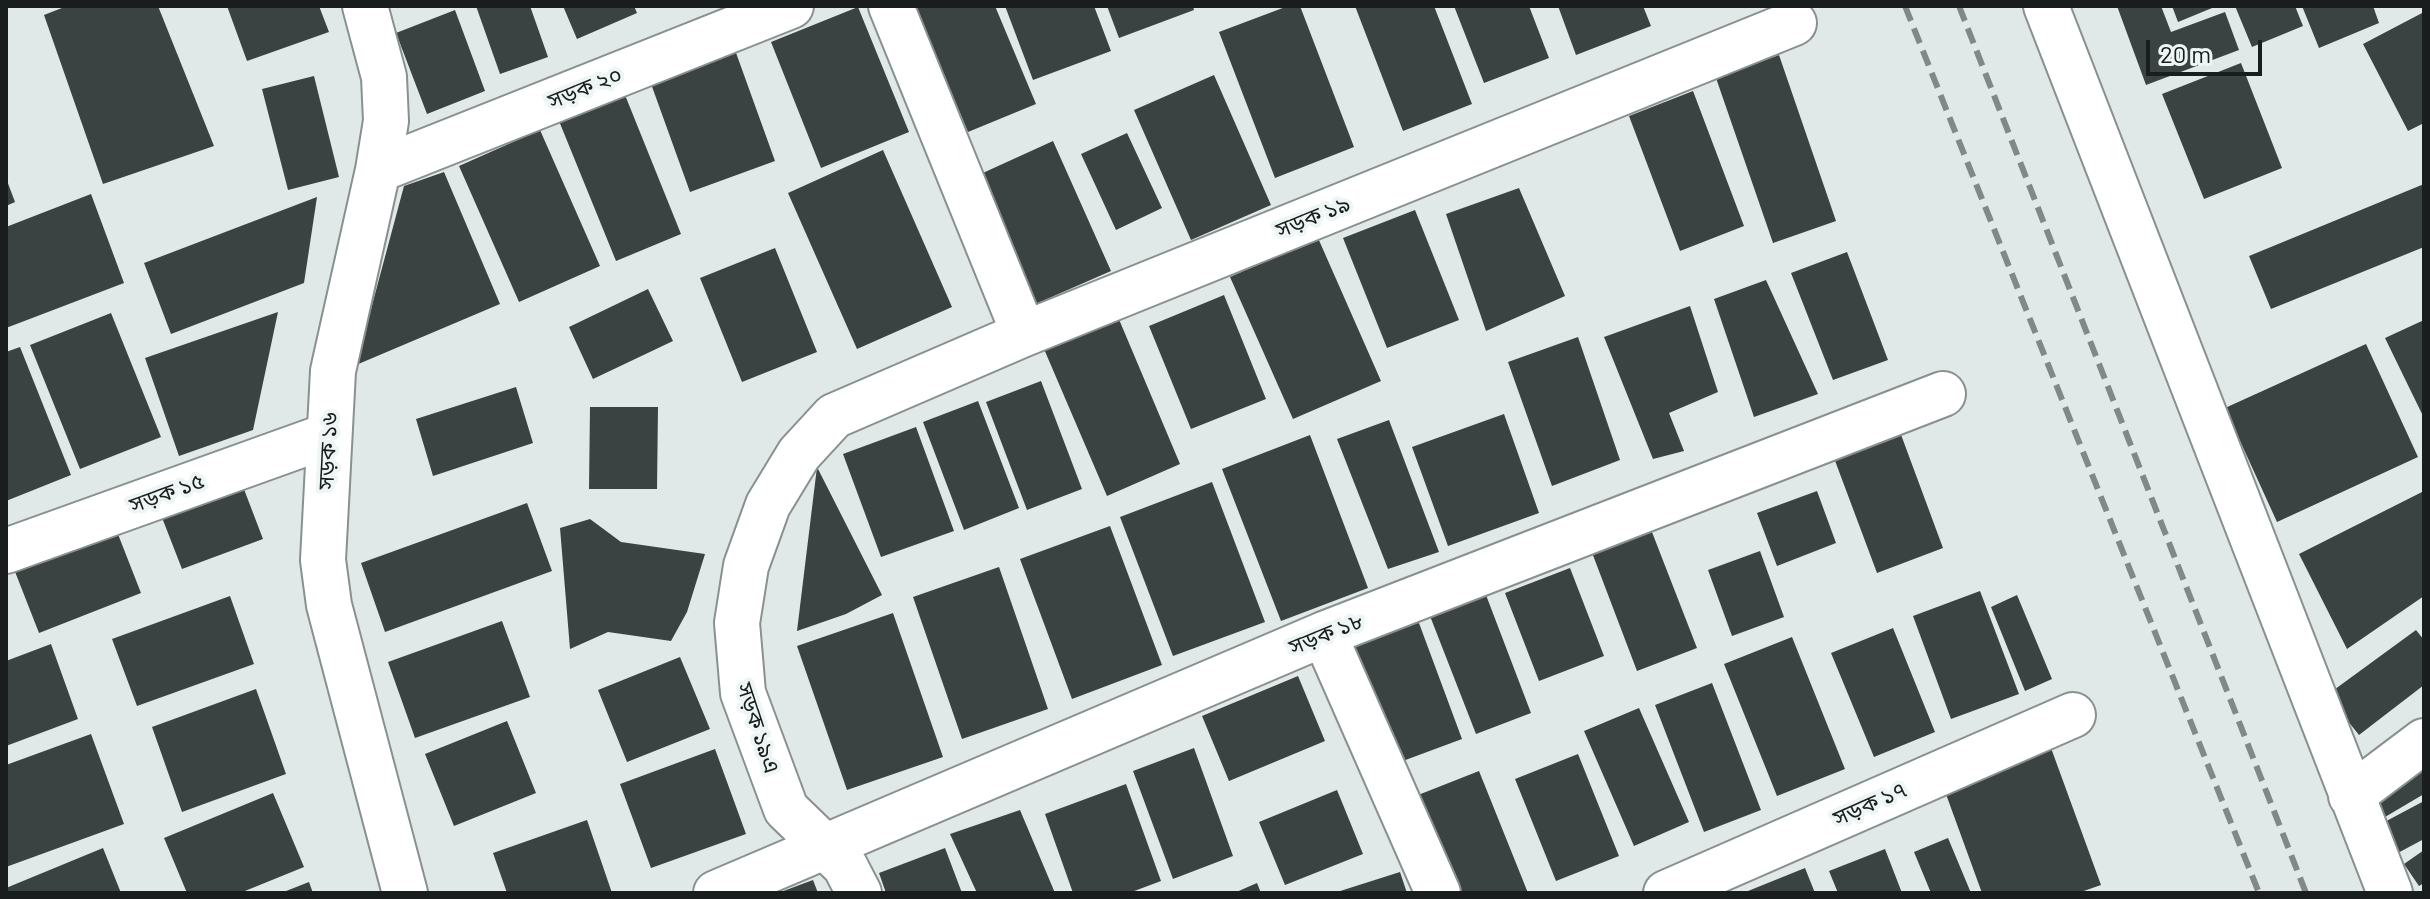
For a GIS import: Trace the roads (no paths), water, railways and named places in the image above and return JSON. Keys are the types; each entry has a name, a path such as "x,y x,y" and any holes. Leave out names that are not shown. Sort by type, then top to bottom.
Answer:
{"street":[{"name":"সড়ক ১৬","path":"365,6 384,77 386,121 333,371 323,560 329,605 405,893"},
{"name":"সড়ক ২০","path":"378,170 791,6"},
{"path":"891,6 1024,334"},
{"path":"2046,6 2390,893"},
{"name":"সড়ক ১৯","path":"834,416 1024,334 1794,23"},
{"name":"সড়ক ১৮","path":"716,893 1324,634 1943,394"},
{"name":"সড়ক ১৯এ","path":"834,416 799,454 768,505 746,566 737,623 743,693 786,809 845,866 859,893"},
{"name":"সড়ক ১৫","path":"6,551 329,435"},
{"path":"1324,634 1438,893"},
{"name":"সড়ক ১৭","path":"1666,893 2073,715"},
{"path":"2351,796 2424,741"}],"railway":[{"path":"1905,6 2259,893"},
{"path":"1959,6 2306,893"}]}
